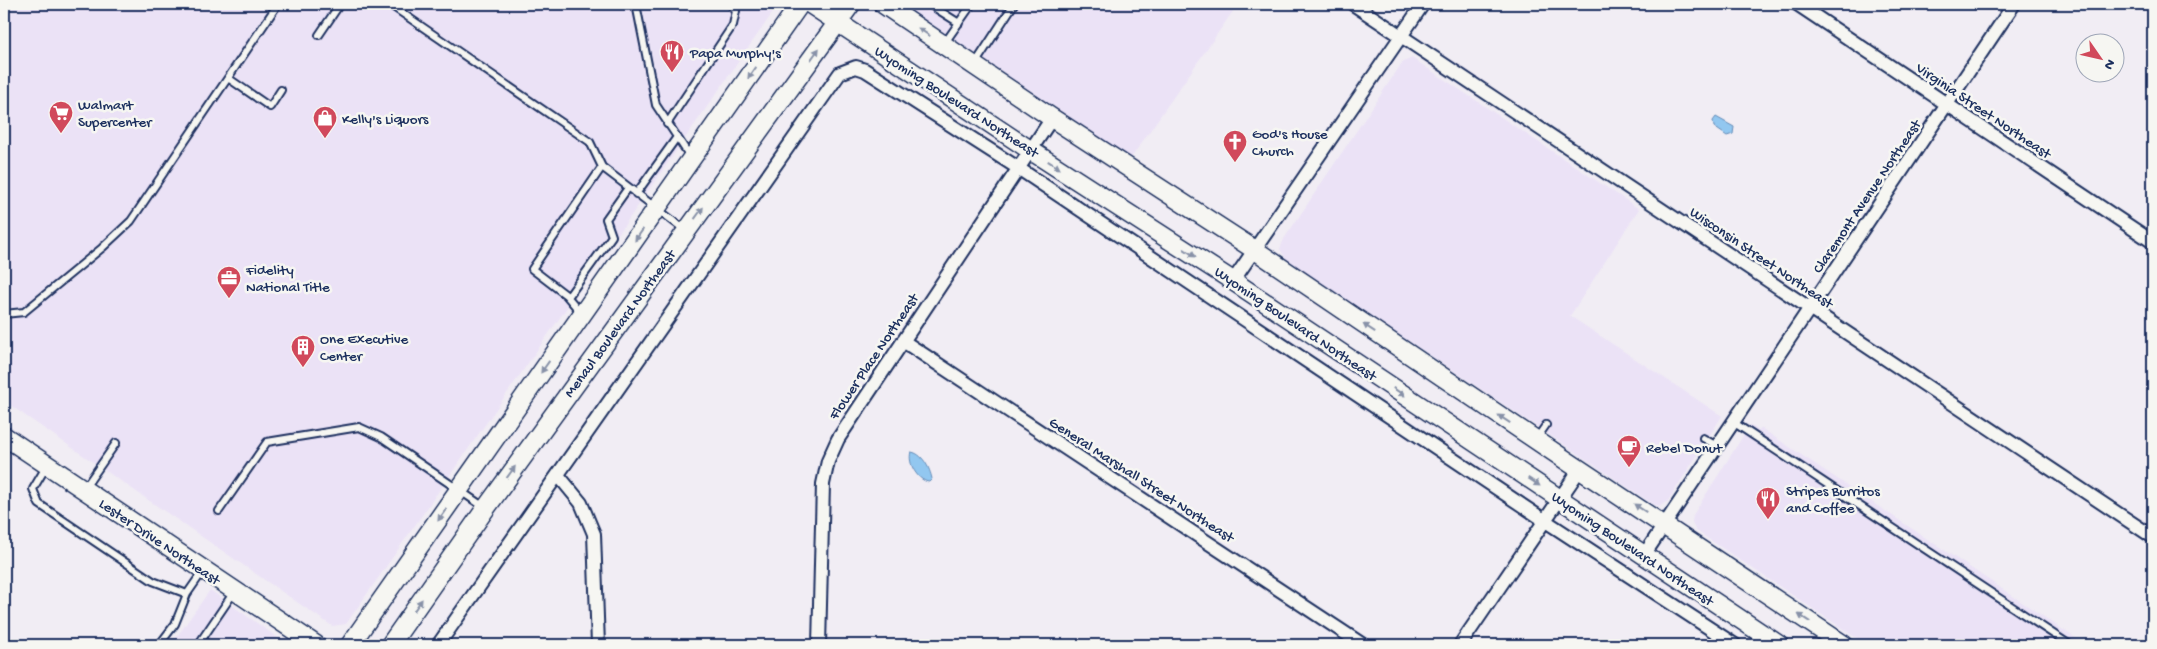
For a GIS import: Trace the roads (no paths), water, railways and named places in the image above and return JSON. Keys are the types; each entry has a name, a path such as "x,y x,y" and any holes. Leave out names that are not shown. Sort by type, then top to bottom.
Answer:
{"main road":[{"path":"350,645 800,4"},
{"name":"Wyoming Boulevard Northeast","path":"810,4 1030,150 1233,281 1779,645"},
{"name":"Menaul Boulevard Northeast","path":"390,645 486,508 851,4"},
{"path":"883,4 1052,118 1255,250 1844,645"},
{"name":"Lester Drive Northeast","path":"4,436 309,643"}],"street":[{"name":"Wisconsin Street Northeast","path":"1353,4 2153,537"},
{"path":"1233,281 1423,4"},
{"name":"Virginia Street Northeast","path":"1797,4 2153,242"},
{"name":"Claremont Avenue Northeast","path":"1644,556 2014,4"},
{"path":"438,645 840,73 856,67 865,70 1018,168 1544,520 1735,645"},
{"name":"Flower Place Northeast","path":"820,645 823,484 828,461 838,439 1052,118"},
{"name":"General Marshall Street Northeast","path":"903,341 1363,645"},
{"path":"1460,645 1580,469"},
{"path":"558,475 581,503 594,534 598,645"}],"lane":[{"path":"4,314 24,312 102,248 131,221 278,4"},
{"path":"319,35 340,4"},
{"path":"389,4 590,142 602,167 686,230"},
{"path":"636,4 656,105 692,159"},
{"path":"667,124 733,25 736,11 730,4"},
{"path":"930,4 959,23"},
{"path":"944,45 972,4"},
{"path":"974,65 1014,4"},
{"path":"228,78 270,107 281,90"},
{"path":"636,194 677,137"},
{"path":"582,315 568,298 532,269 602,167"},
{"path":"568,298 612,236 606,219 628,188"},
{"path":"1733,422 2070,645"},
{"path":"1536,440 1546,425"},
{"path":"219,511 267,442 359,427 381,437 486,508"},
{"path":"1703,438 1717,446"},
{"path":"84,490 116,443"},
{"path":"47,465 33,489 39,504 153,581 187,594"},
{"path":"159,645 175,624 187,594 203,570"},
{"path":"198,645 235,591"}],"water":[{"path":"1716,117 1734,127 1733,134 1727,136 1714,127 1713,121"},
{"path":"911,452 919,455 927,466 932,479 929,482 925,481 914,471 910,456"}],"place":[{"name":"Papa Murphy's","path":"672,73"},
{"name":"Walmart Supercenter","path":"61,134"},
{"name":"Kelly's Liquors","path":"325,139"},
{"name":"God's House Church","path":"1235,163"},
{"name":"Fidelity National Title","path":"229,299"},
{"name":"One Executive Center","path":"303,368"},
{"name":"Rebel Donut","path":"1629,468"},
{"name":"Stripes Burritos and Coffee","path":"1768,520"}]}
